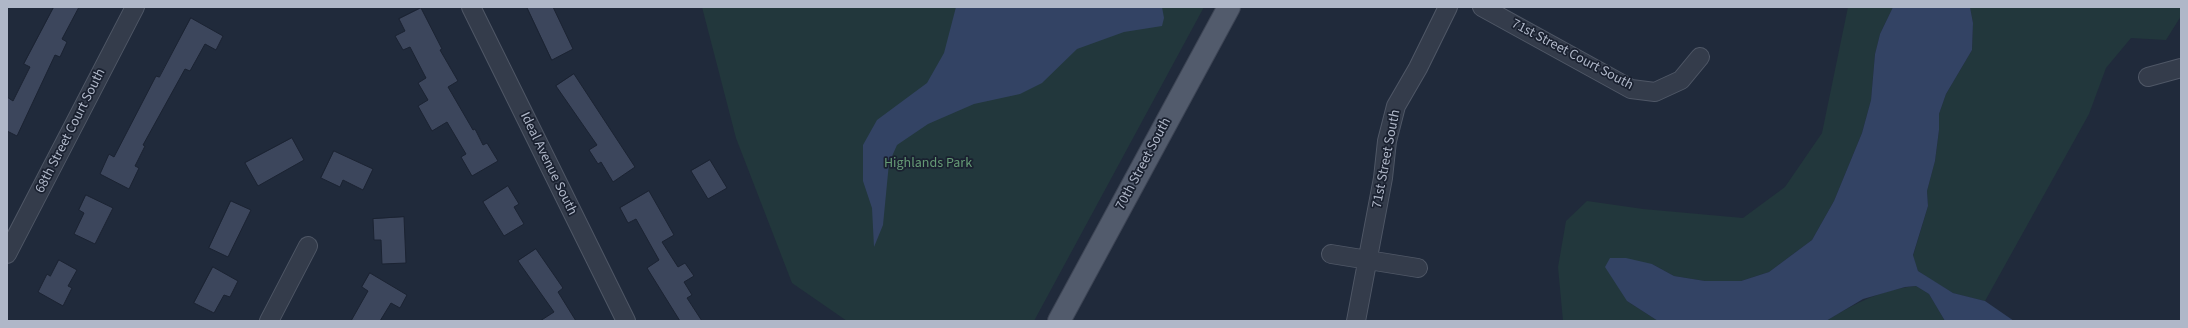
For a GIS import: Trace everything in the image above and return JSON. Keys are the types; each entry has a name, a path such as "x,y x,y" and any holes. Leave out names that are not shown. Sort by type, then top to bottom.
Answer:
{"main road":[{"name":"70th Street South","path":"1059,321 1229,7"}],"street":[{"name":"68th Street Court South","path":"7,254 135,7"},
{"name":"Ideal Avenue South","path":"471,7 626,321"},
{"name":"71st Street South","path":"1356,321 1366,260 1383,178 1387,141 1396,106 1418,68 1448,7"},
{"name":"71st Street Court South","path":"1482,7 1631,89 1655,92 1681,80 1700,57"},
{"path":"2148,77 2181,68"},
{"path":"269,321 308,246"},
{"path":"1331,254 1418,268"}],"green space":[{"name":"Highlands Park","path":"702,7 1204,7 1034,321 847,321 792,283 736,138"},
{"path":"1848,7 1893,7 1880,34 1875,54 1871,100 1862,133 1834,201 1812,240 1769,272 1741,281 1705,281 1674,276 1652,264 1627,301 1658,321 1563,321 1558,267 1566,221 1587,201 1643,209 1743,218 1785,187 1822,133"},
{"path":"1970,7 2181,7 2181,16 2166,40 2131,38 2106,68 2089,114 1985,301 1953,293 1933,281 1918,271 1913,256 1928,206 1927,191 1935,161 1939,130 1939,114 1946,94 1972,50 1973,23"},
{"path":"1916,286 1929,294 1945,321 1826,321 1869,298 1892,290"}],"water":[{"path":"956,7 1162,7 1164,18 1162,26 1124,32 1077,49 1042,83 1020,94 974,104 928,124 897,145 889,163 883,225 874,247 872,208 863,181 863,145 877,120 927,83 944,53"},
{"path":"1893,7 1970,7 1973,23 1972,50 1946,94 1939,114 1939,130 1935,161 1927,191 1928,206 1913,255 1918,271 1953,293 1985,301 2014,321 1945,321 1929,294 1916,286 1905,287 1863,299 1826,321 1658,321 1627,301 1605,267 1610,258 1626,258 1652,264 1674,276 1705,281 1741,281 1769,272 1812,240 1834,201 1862,133 1871,100 1875,54 1880,34"}],"building":[{"path":"54,7 79,7 62,39 67,42 60,57 55,55 17,136 7,131 7,97 13,101 30,67 24,64"},
{"path":"527,7 553,7 573,49 552,60"},
{"path":"421,8 442,49 440,50 458,81 448,87 473,130 475,129 483,145 487,143 498,161 472,176 461,157 466,154 447,122 432,131 418,106 428,100 418,83 426,78 410,47 403,50 395,36 405,31 399,19"},
{"path":"191,18 223,36 216,50 205,44 190,71 185,69 143,145 145,146 135,166 139,168 129,189 100,174 109,154 114,157 156,76 159,77"},
{"path":"574,74 635,167 613,182 601,162 598,164 589,150 597,145 556,86"},
{"path":"292,138 304,160 258,186 245,163"},
{"path":"334,151 373,169 363,190 343,180 340,187 321,178"},
{"path":"710,160 727,188 708,199 691,171"},
{"path":"508,186 519,204 514,207 524,224 504,236 483,202"},
{"path":"649,191 674,235 662,242 678,267 685,263 694,276 684,282 692,295 687,298 702,321 680,321 647,268 659,260 636,219 628,223 620,208"},
{"path":"86,195 113,208 95,244 74,234 84,213 79,210"},
{"path":"231,201 251,210 228,257 209,248"},
{"path":"404,217 406,263 382,264 381,240 374,240 373,219"},
{"path":"536,249 563,288 558,292 576,321 540,321 554,312 518,261"},
{"path":"59,260 77,270 68,286 72,288 63,306 38,292 47,274 50,276"},
{"path":"213,267 238,281 230,297 224,295 214,313 194,303"},
{"path":"370,273 407,295 400,308 391,303 380,321 351,321 368,291 362,287"}]}
